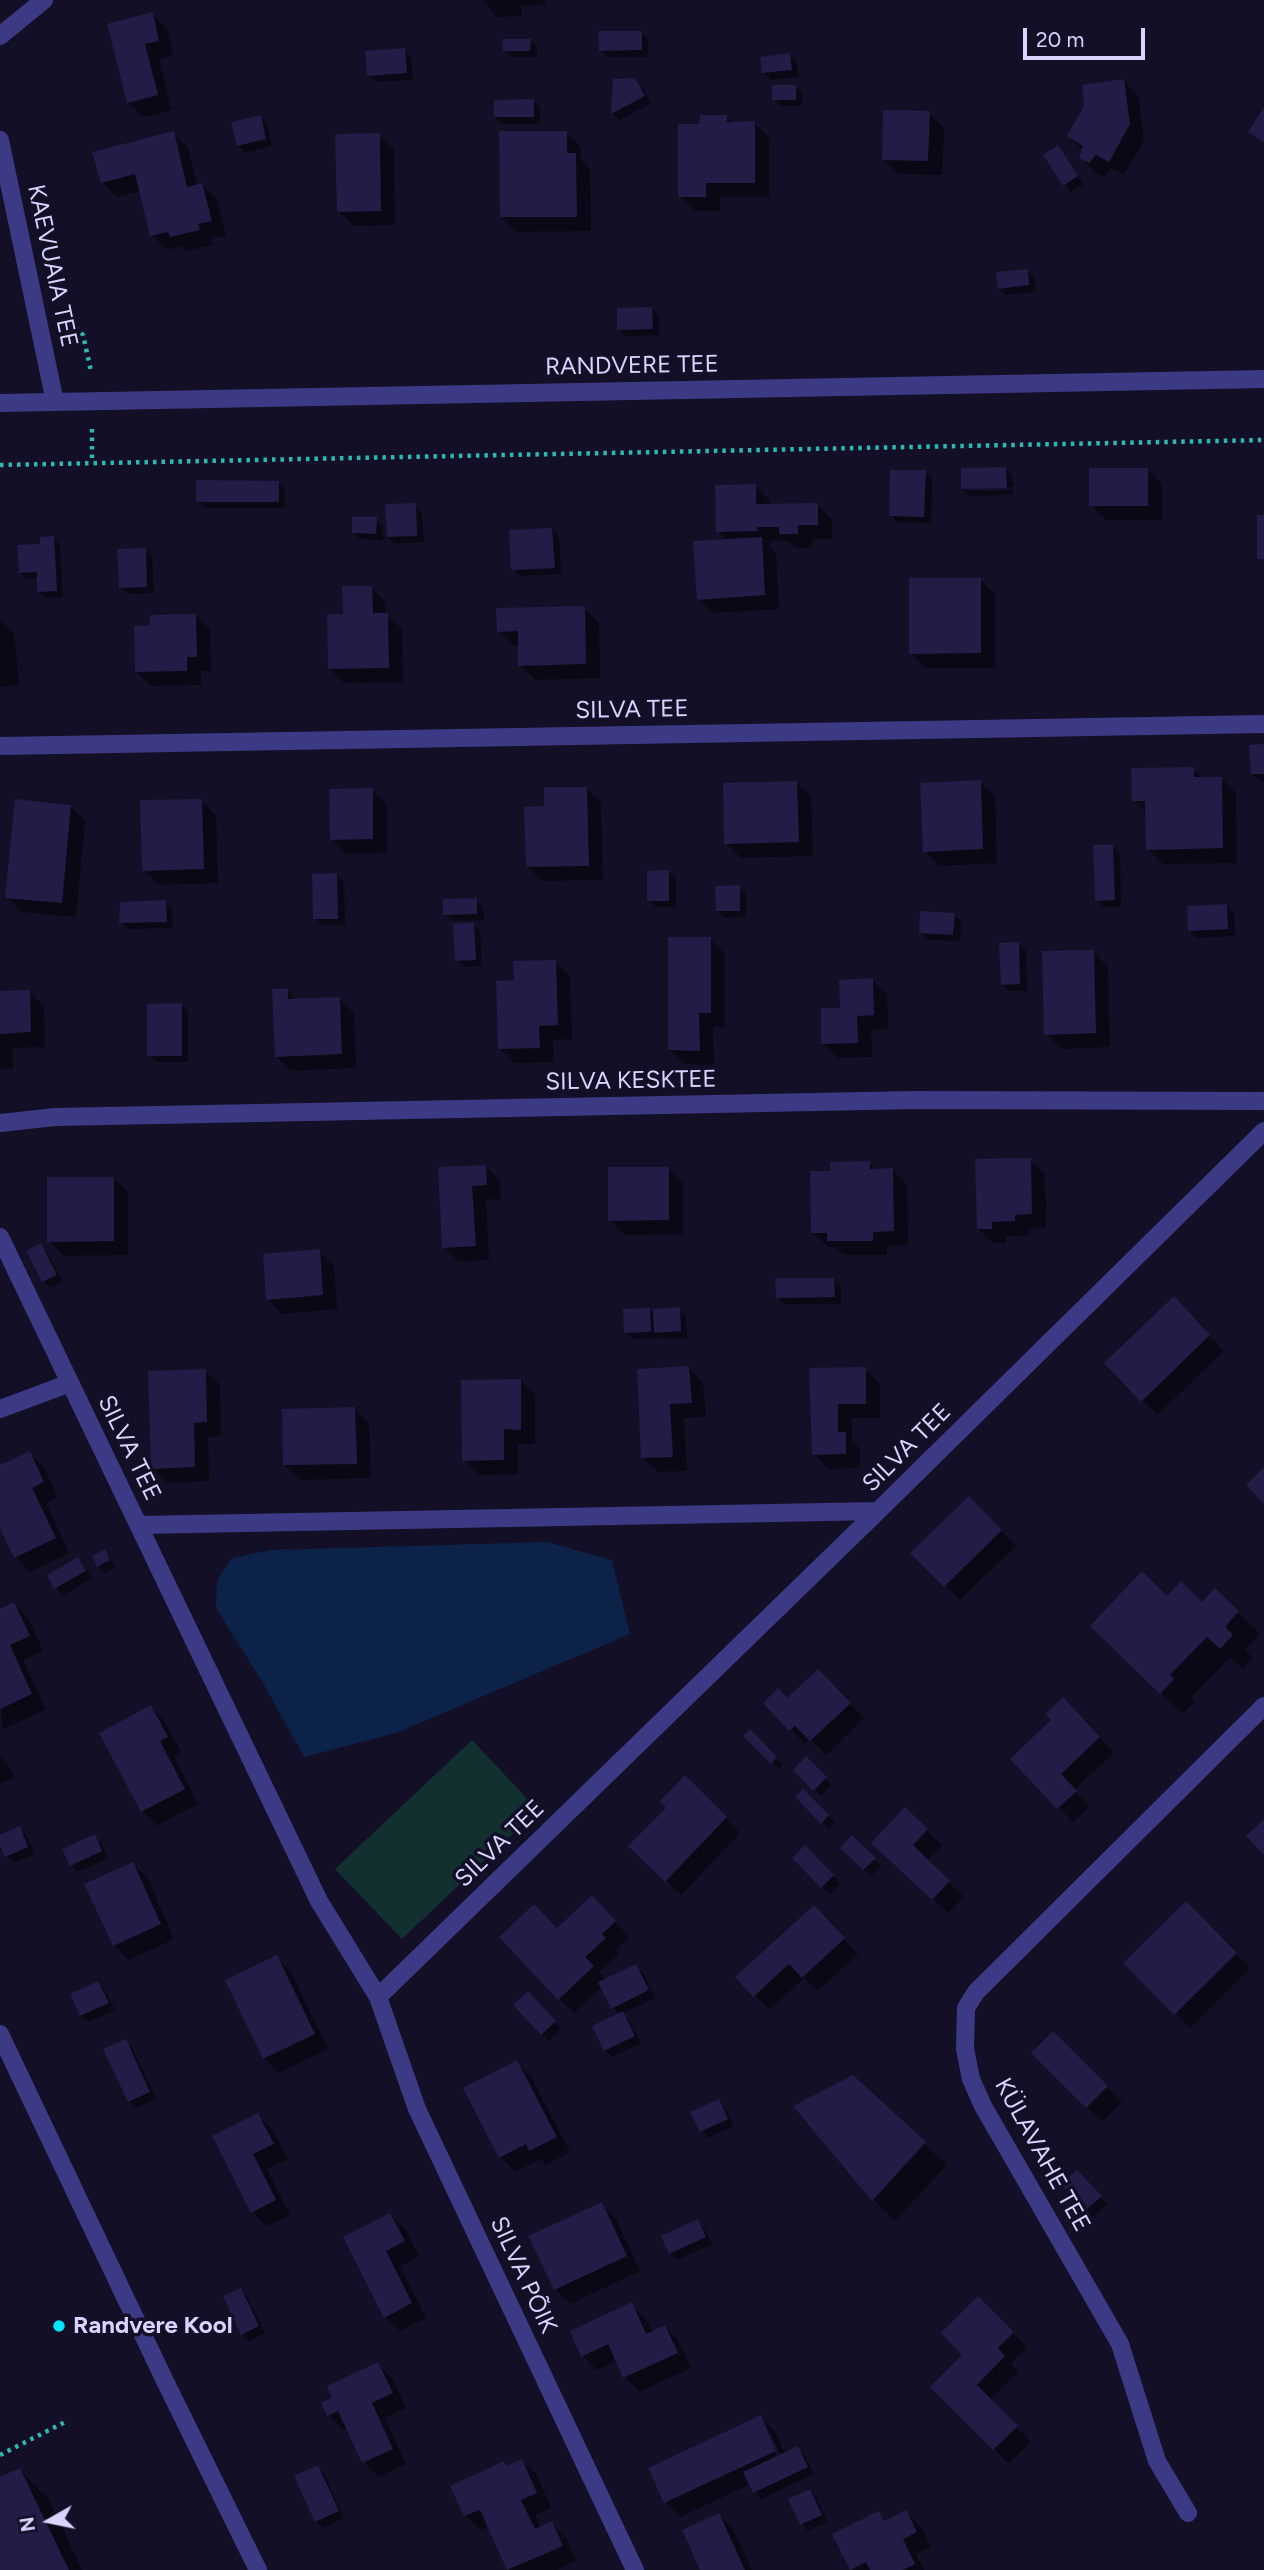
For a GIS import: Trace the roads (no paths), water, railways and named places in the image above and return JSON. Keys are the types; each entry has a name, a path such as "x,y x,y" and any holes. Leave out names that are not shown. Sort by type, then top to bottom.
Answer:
{"street":[{"path":"0,36 44,0"},
{"name":"KAEVUAIA TEE","path":"0,140 55,402"},
{"name":"RANDVERE TEE","path":"0,403 1264,379"},
{"name":"SILVA TEE","path":"0,746 1264,724"},
{"name":"SILVA KESKTEE","path":"0,1123 55,1117 902,1100 1264,1101"},
{"name":"SILVA TEE","path":"0,1237 319,1901 378,1997 1264,1131"},
{"path":"0,1409 70,1384"},
{"path":"139,1525 878,1511"},
{"name":"KÜLAVAHE TEE","path":"1188,2513 1157,2461 1120,2344 983,2106 971,2079 965,2049 966,2008 976,1993 1264,1706"},
{"name":"SILVA PÕIK","path":"378,1997 418,2109 635,2570"},
{"path":"0,2035 258,2570"}],"water":[{"path":"547,1542 612,1560 630,1634 396,1733 304,1757 263,1683 216,1608 217,1580 232,1558 271,1550"}],"place":[{"name":"Randvere Kool","path":"59,2326"}]}
